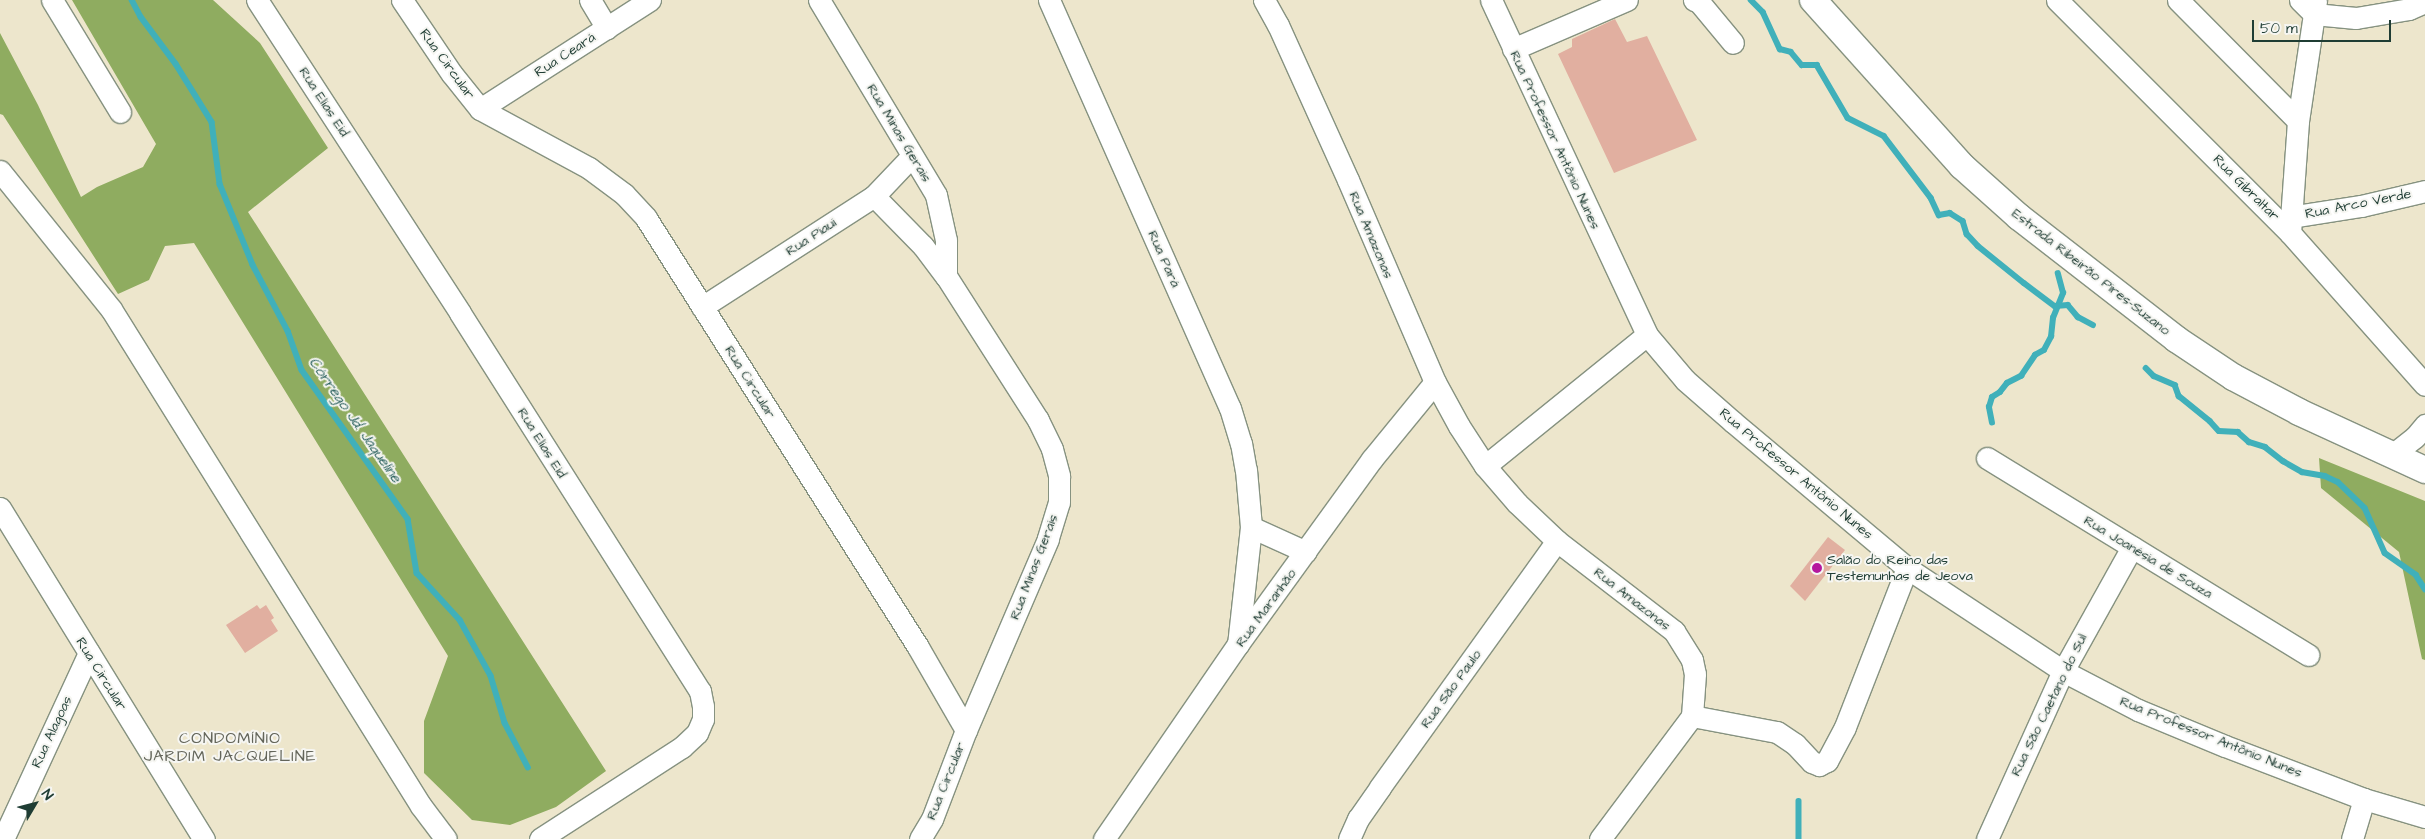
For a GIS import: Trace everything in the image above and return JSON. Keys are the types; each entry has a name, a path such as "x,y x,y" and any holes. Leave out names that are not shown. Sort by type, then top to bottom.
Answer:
{"main road":[{"name":"Estrada Ribeirão Pires-Suzano","path":"1813,0 1962,166 2034,229 2176,339 2233,377 2299,412 2425,470"}],"street":[{"path":"52,0 120,112"},
{"name":"Rua Elias Eid","path":"257,0 460,313 700,691 704,706 703,719 696,733 682,747 540,839"},
{"name":"Rua Circular","path":"402,0 452,74 480,109 589,168 624,194 646,218 918,647 966,730 932,819 920,839"},
{"path":"590,0 608,28"},
{"name":"Rua Ceará","path":"480,109 650,0"},
{"name":"Rua Pará","path":"1049,0 1230,408 1246,470 1251,527 1238,644"},
{"name":"Rua Amazonas","path":"1264,0 1278,25 1348,180 1435,382 1459,426 1485,466 1557,542 1674,631 1692,660 1695,674 1692,716"},
{"name":"Rua Professor Antônio Nunes","path":"1491,0 1647,335 1685,380 1907,568 2063,671 2138,710 2364,799 2425,817"},
{"path":"1513,49 1627,0"},
{"path":"1694,0 1699,2 1733,43"},
{"name":"Rua Gibraltar","path":"2057,0 2290,225 2425,385"},
{"path":"2178,0 2298,121"},
{"name":"Rua Minas Gerais","path":"827,2 936,196 946,240 946,276"},
{"path":"2290,225 2310,5 2356,18 2410,10 2425,2"},
{"name":"Rua Piaui","path":"702,307 874,196 912,156"},
{"path":"0,171 111,309 422,806 446,839"},
{"name":"Rua Arco Verde","path":"2290,225 2425,191"},
{"name":"Rua Minas Gerais","path":"874,196 923,246 946,276 1038,420 1052,449 1059,476 1059,502 1048,539 966,730"},
{"path":"1485,466 1647,335"},
{"name":"Rua Maranhão","path":"1104,839 1238,644 1372,459 1435,382"},
{"path":"2392,455 2415,437 2425,425"},
{"name":"Rua Joanésia de Souza","path":"1987,458 2309,655"},
{"name":"Rua Circular","path":"0,508 204,839"},
{"path":"1251,527 1306,552"},
{"name":"Rua São Paulo","path":"1349,839 1358,819 1557,542"},
{"name":"Rua São Caetano do Sul","path":"1987,839 2063,671 2132,547"},
{"path":"1600,839 1692,716 1777,732 1795,744 1812,762 1823,764 1830,758 1845,728 1907,568"},
{"name":"Rua Alagoas","path":"3,839 89,653"},
{"path":"2352,839 2364,799"}],"green space":[{"path":"72,0 213,0 260,43 328,148 248,212 606,771 556,807 510,825 472,820 424,773 424,721 448,656 194,243 165,246 149,280 118,294 3,115 0,114 0,33 38,105 81,197 97,187 143,167 156,144"},
{"path":"2319,458 2425,501 2425,660 2422,659 2399,552 2321,488"}],"building":[{"path":"1615,19 1627,42 1647,36 1697,140 1614,173 1558,54 1572,47 1572,39"},
{"name":"Salão do Reino das Testemunhas de Jeova","path":"1828,537 1845,550 1805,601 1790,586"},
{"path":"257,605 260,609 266,605 274,618 271,620 278,631 245,653 226,625"}],"waterway":[{"name":"Córrego Jd. Jaqueline","path":"132,0 141,17 176,64 212,122 220,184 253,265 288,331 302,370 408,519 417,573 460,620 491,676 505,723 528,767"},
{"path":"1751,0 1763,12 1780,49 1791,52 1802,65 1817,65 1848,118 1884,136 1931,198 1939,215 1950,213 1963,221 1967,234 1978,246 2024,283 2055,306 2068,305 2078,317 2093,325"},
{"path":"1992,423 1989,407 1992,397 2000,392 2007,383 2021,376 2035,355 2044,350 2051,337 2053,318 2063,293 2058,274"},
{"path":"2146,368 2154,376 2175,385 2179,396 2210,421 2219,431 2238,432 2249,442 2265,447 2283,461 2302,472 2325,476 2338,482 2365,508 2385,553 2416,575 2425,589"},
{"path":"1799,801 1799,839"}],"place":[{"name":"Salão do Reino das Testemunhas de Jeova","path":"1817,568"}],"district":[{"name":"CONDOMÍNIO JARDIM JACQUELINE","path":"230,747"}]}
